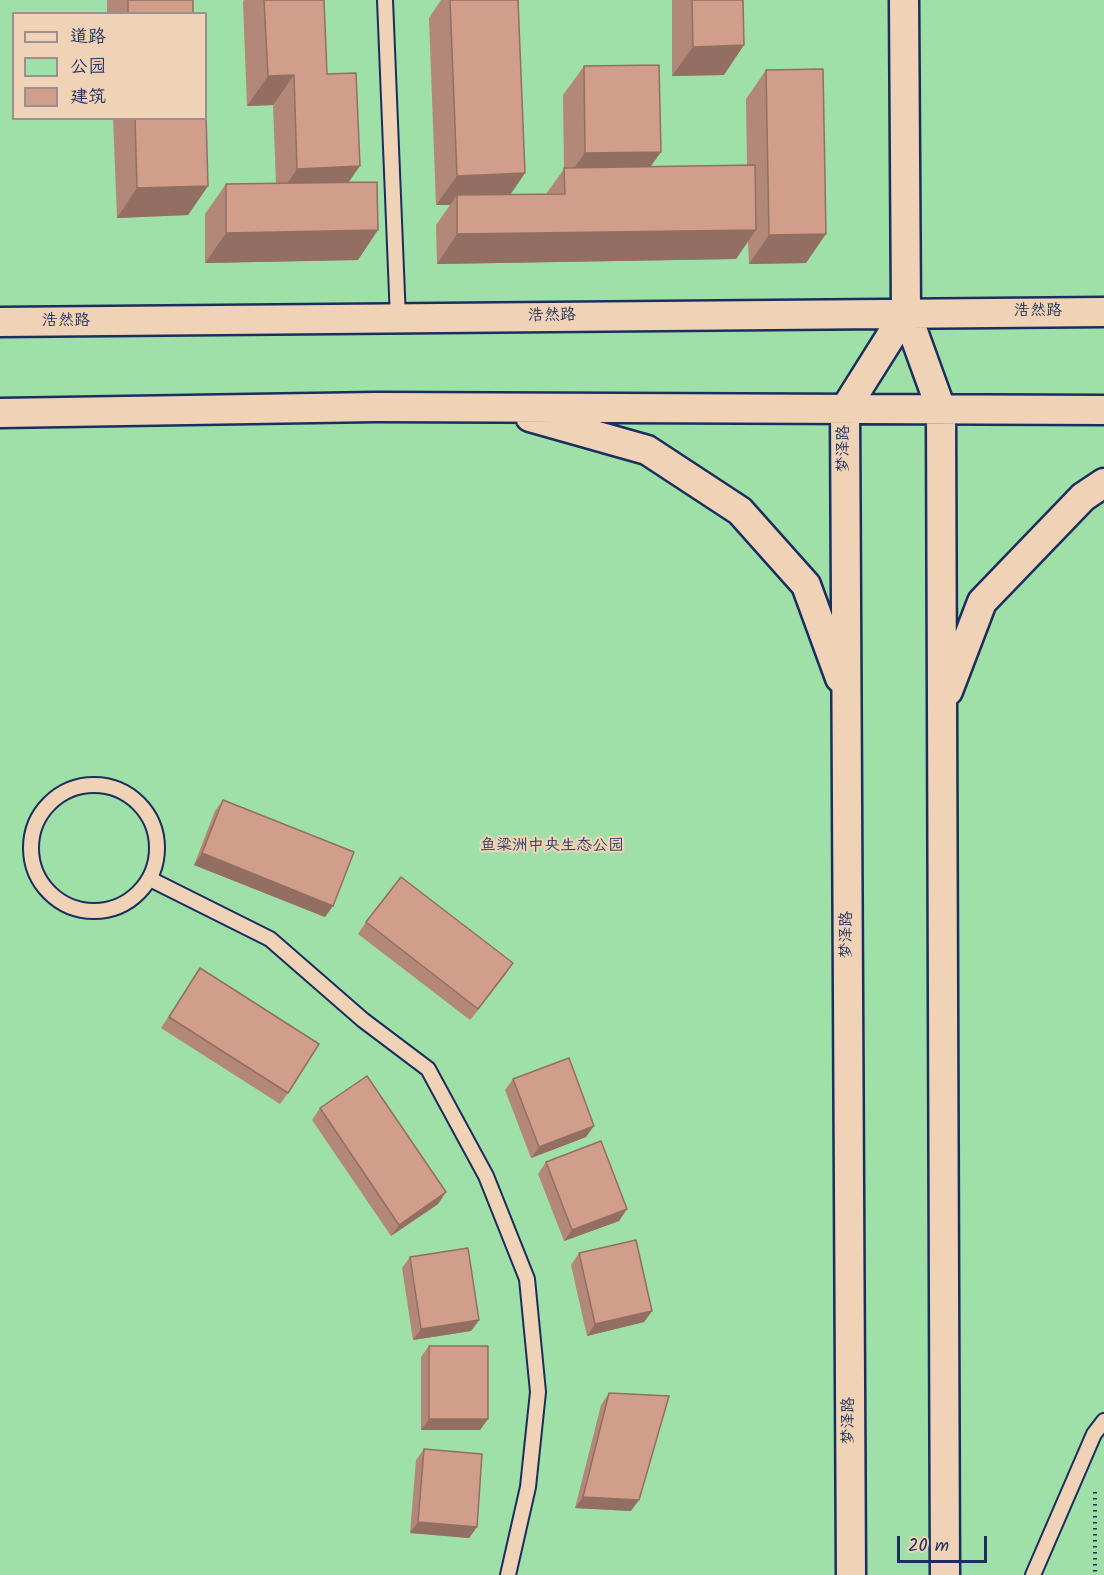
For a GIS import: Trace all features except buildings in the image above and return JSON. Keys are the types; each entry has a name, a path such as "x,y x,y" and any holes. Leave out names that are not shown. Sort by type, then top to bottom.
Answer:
{"street":[{"path":"904,0 906,312 941,409 945,1575"},
{"name":"梦泽路","path":"851,1575 844,409 906,312"},
{"name":"浩然路","path":"0,322 1104,312"},
{"path":"0,413 376,407 1104,410"},
{"path":"496,408 647,450 741,511 806,585 846,698"},
{"path":"942,707 982,602 1083,497 1104,483"}],"lane":[{"path":"384,0 398,319"},
{"path":"98,784 118,788 137,800 150,817 157,837 157,858 150,879 138,895 120,906 100,912 80,910 60,902 45,889 35,871 30,850 33,830 42,811 57,796 76,786 98,784"},
{"path":"150,879 270,939 363,1020 428,1069 486,1176 526,1279 538,1392 528,1487 508,1575"},
{"path":"1033,1575 1094,1434 1104,1421"}],"path":[{"path":"1094,1481 1095,1575"}],"green space":[{"name":"鱼梁洲中央生态公园","path":"0,0 1104,0 1104,1575 0,1575"}]}
